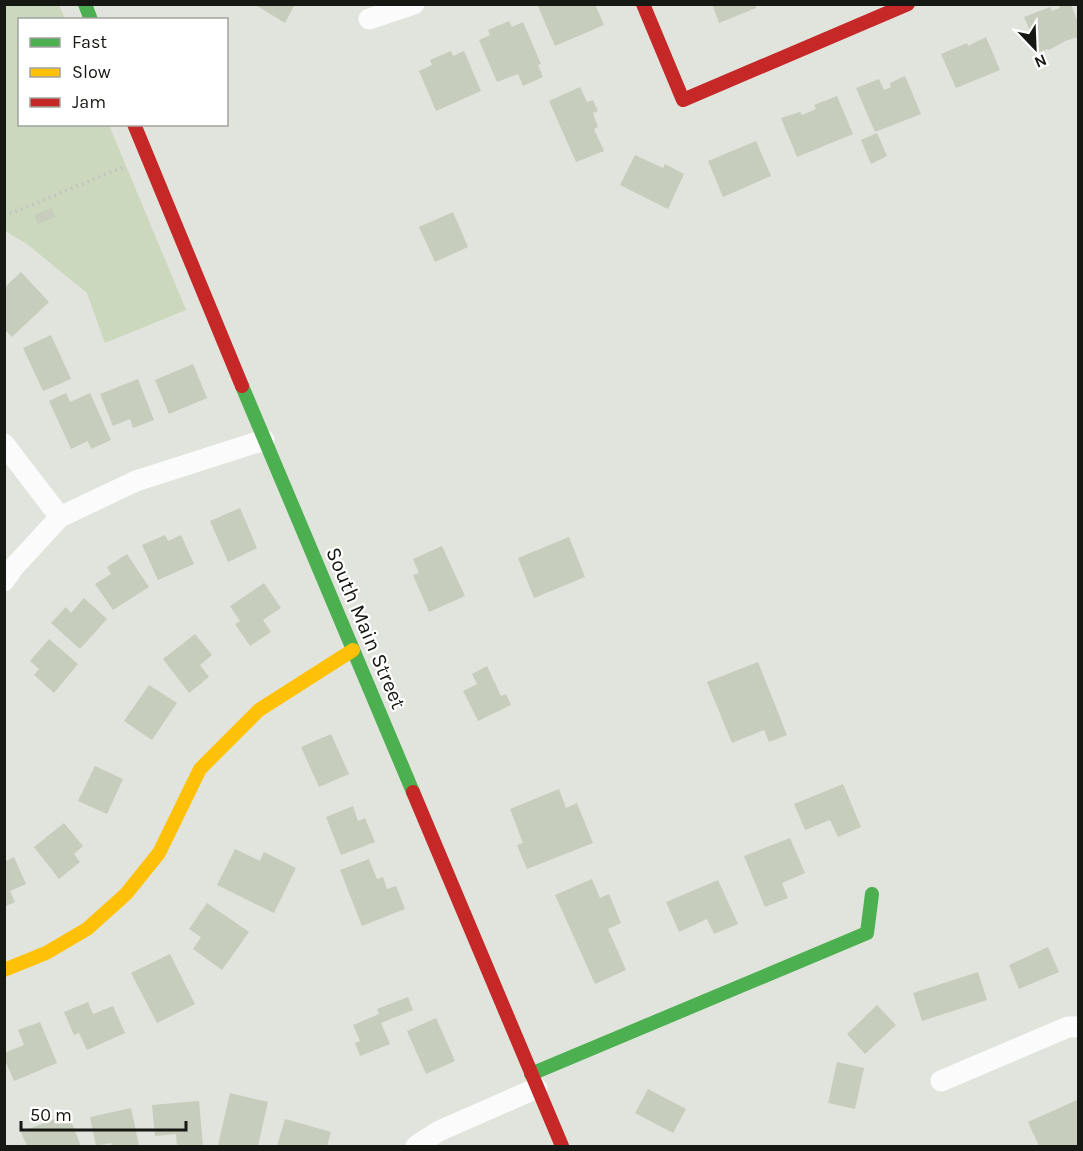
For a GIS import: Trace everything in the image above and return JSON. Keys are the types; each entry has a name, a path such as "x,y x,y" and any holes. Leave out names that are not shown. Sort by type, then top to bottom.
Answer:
{"street":[{"path":"369,19 414,4"},
{"path":"643,4 683,100 908,4"},
{"name":"South Main Street","path":"135,126 264,440 562,1146"},
{"path":"4,581 60,517 136,481 264,440"},
{"path":"4,444 60,517"},
{"path":"4,970 46,953 87,929 126,894 159,853 200,770 259,710 353,650"},
{"path":"416,1146 439,1131 534,1081 867,933 872,894"},
{"path":"941,1081 1068,1027 1078,1027"}],"path":[{"path":"4,212 12,213 129,165"}],"green space":[{"path":"4,5 59,5 65,18 18,18 18,126 109,126 186,310 105,343 87,293 27,244 5,231"}],"building":[{"path":"254,4 295,4 285,23"},
{"path":"537,4 595,4 604,25 555,46"},
{"path":"712,4 755,4 756,8 719,23"},
{"path":"1058,4 1071,4 1078,23 1078,37 1039,52 1024,17 1050,7 1052,11 1060,8"},
{"path":"509,21 512,27 523,22 541,64 538,65 543,77 523,86 518,74 497,82 479,40 490,35 488,30"},
{"path":"986,37 1000,70 956,88 941,54 967,43 968,46"},
{"path":"451,51 453,56 464,51 481,91 436,111 419,71 432,65 430,60"},
{"path":"905,76 921,114 875,132 856,88 879,79 884,90 891,87 890,83"},
{"path":"580,87 587,102 593,100 598,111 593,113 598,127 594,129 604,151 576,162 549,101"},
{"path":"837,96 853,134 797,157 781,118 800,112 802,115 816,109 814,105"},
{"path":"877,133 887,156 871,164 861,140"},
{"path":"756,141 771,176 723,197 708,161"},
{"path":"635,155 663,168 665,164 684,174 668,209 620,185"},
{"path":"52,208 55,217 38,224 34,215"},
{"path":"453,212 468,247 435,262 419,227"},
{"path":"21,272 49,302 12,337 4,329 4,288"},
{"path":"51,335 71,379 43,391 23,348"},
{"path":"193,364 207,398 169,414 155,380"},
{"path":"138,379 154,420 133,428 130,419 113,426 100,394"},
{"path":"66,393 70,402 90,393 111,440 91,449 88,441 71,449 49,401"},
{"path":"240,508 257,548 228,562 210,521"},
{"path":"165,535 168,541 181,535 194,564 158,580 142,545"},
{"path":"569,537 585,577 534,598 518,558"},
{"path":"442,546 465,596 429,612 413,575 419,573 413,559"},
{"path":"127,554 149,587 113,610 95,584 111,574 107,567"},
{"path":"264,583 281,608 263,620 271,632 250,646 235,624 240,621 230,606"},
{"path":"84,598 107,619 80,649 51,623 66,607 71,613"},
{"path":"195,634 212,655 200,665 209,677 189,693 163,659"},
{"path":"49,639 78,664 54,693 34,675 39,669 30,661"},
{"path":"758,662 787,735 769,742 764,730 732,743 707,682"},
{"path":"487,666 501,696 506,694 511,705 478,721 463,691 477,684 472,674"},
{"path":"149,685 177,703 152,740 124,721"},
{"path":"331,734 349,774 319,787 301,747"},
{"path":"95,766 123,779 107,814 78,801"},
{"path":"843,784 861,827 838,837 830,820 805,830 794,804"},
{"path":"559,789 566,808 577,803 593,843 527,869 517,845 523,843 510,809"},
{"path":"353,806 358,821 365,818 375,842 341,855 326,817"},
{"path":"64,823 83,846 74,854 80,862 59,879 34,847"},
{"path":"790,838 805,873 782,883 788,898 765,907 744,856"},
{"path":"235,849 260,861 264,852 296,868 274,913 217,885"},
{"path":"14,857 26,884 10,891 15,902 4,907 4,862"},
{"path":"369,859 377,879 383,877 387,889 396,886 405,909 362,926 340,870"},
{"path":"592,879 600,898 609,894 621,923 608,929 626,970 595,984 555,895"},
{"path":"718,880 738,924 714,934 707,919 679,932 666,902"},
{"path":"207,903 249,932 222,970 193,949 201,937 189,929"},
{"path":"1048,947 1059,972 1019,989 1009,965"},
{"path":"170,954 195,1004 157,1023 131,973"},
{"path":"978,972 987,1000 922,1021 913,993"},
{"path":"408,997 413,1010 381,1023 390,1044 360,1056 355,1043 360,1041 353,1025 379,1014 377,1009"},
{"path":"88,1002 93,1014 113,1006 125,1033 87,1050 79,1033 74,1035 64,1012"},
{"path":"877,1005 896,1025 865,1054 847,1034"},
{"path":"436,1018 455,1061 426,1074 407,1031"},
{"path":"40,1022 57,1063 14,1081 4,1053 24,1045 18,1030"},
{"path":"837,1062 864,1068 855,1109 828,1103"},
{"path":"648,1089 686,1109 673,1133 635,1113"},
{"path":"230,1093 268,1102 258,1146 218,1145"},
{"path":"1077,1100 1078,1146 1039,1146 1028,1122"},
{"path":"199,1101 203,1146 177,1146 176,1134 155,1136 152,1105"},
{"path":"131,1108 139,1146 112,1146 111,1143 96,1146 90,1117"},
{"path":"68,1114 81,1146 27,1146 21,1132"},
{"path":"285,1119 331,1132 327,1146 277,1146"}],"traffic: fast":[{"path":"85,4 90,18"},
{"path":"242,386 413,792"},
{"path":"531,1074 867,933 872,894"}],"traffic: slow":[{"path":"4,970 46,953 87,929 126,894 159,853 200,769 259,710 353,650"}],"traffic: jam":[{"path":"643,4 683,100 908,4"},
{"path":"135,126 242,386"},
{"path":"413,792 562,1146"}]}
